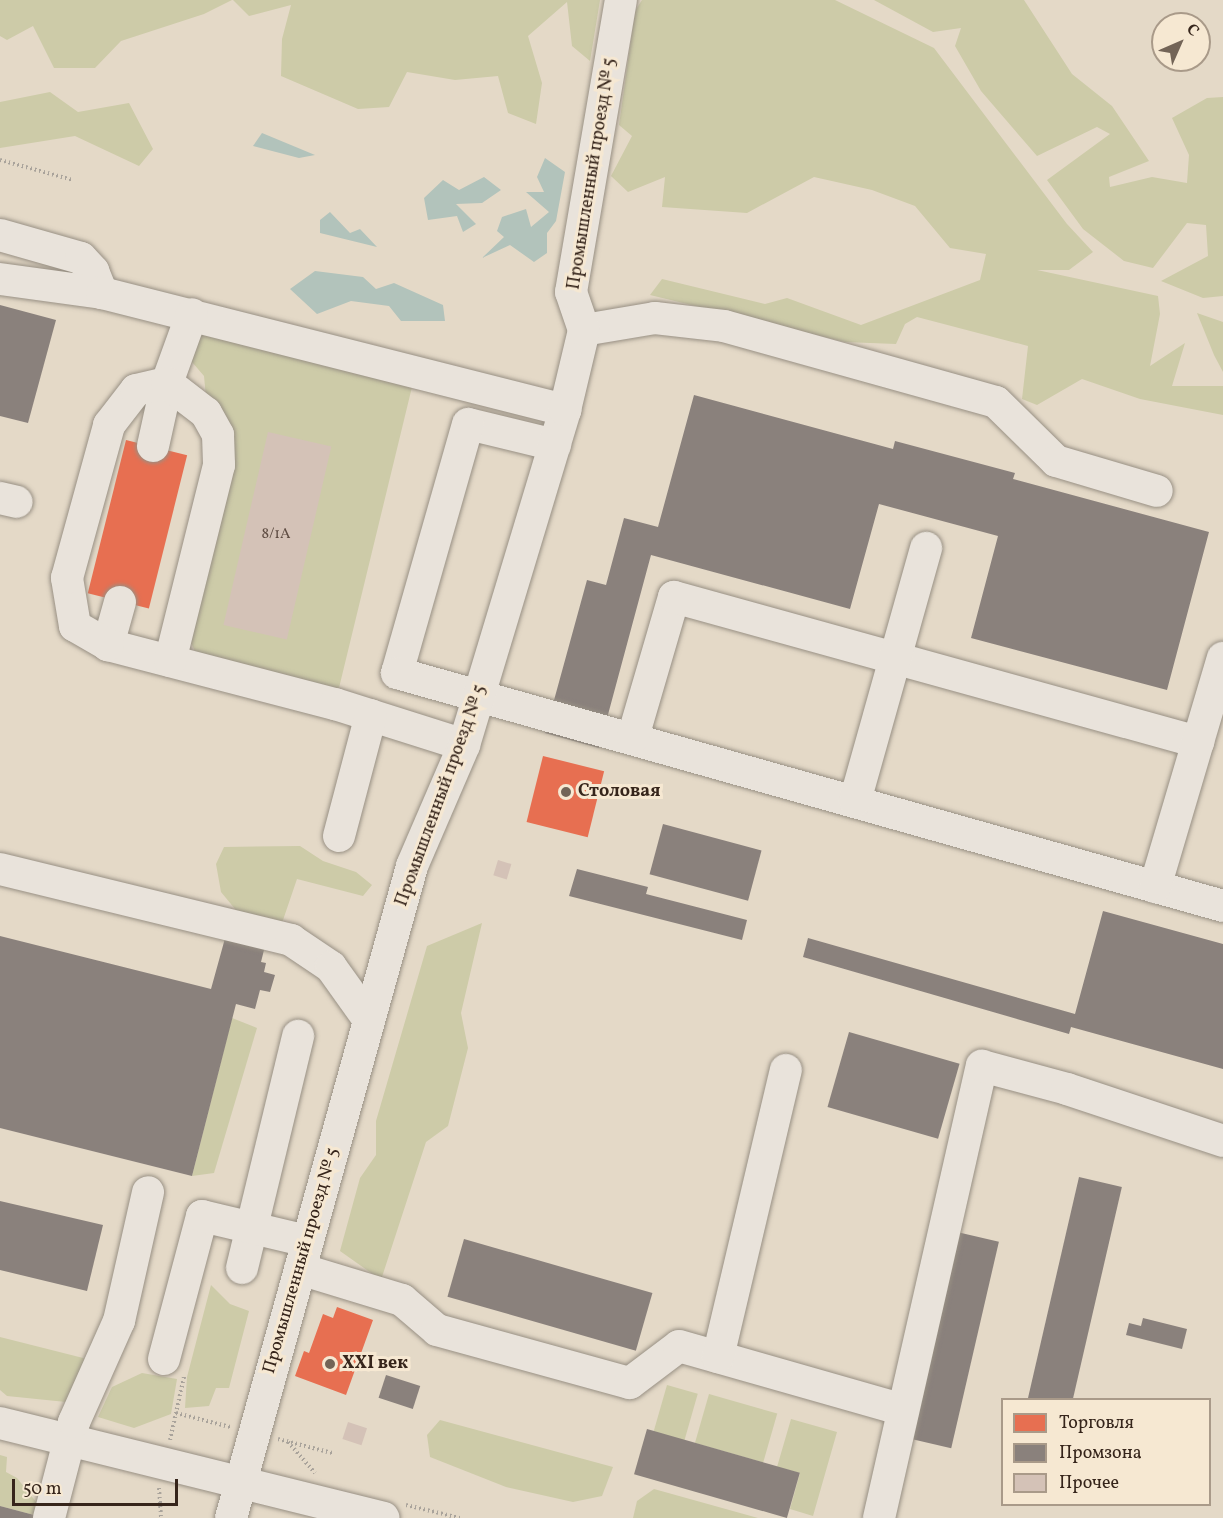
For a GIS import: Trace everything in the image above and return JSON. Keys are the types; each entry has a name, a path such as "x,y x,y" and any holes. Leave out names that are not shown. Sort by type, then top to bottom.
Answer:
{"street":[{"name":"Промышленный проезд № 5","path":"231,1518 412,866 464,746 566,410 584,330 571,292 621,0"},
{"path":"0,235 81,258 93,271 102,293"},
{"path":"0,279 102,293 566,410"},
{"path":"153,446 167,383 192,314"},
{"path":"584,330 655,318 724,326 996,402 1056,462 1157,491"},
{"path":"167,383 136,390 109,425 67,578 75,626 108,645 371,715 464,746"},
{"path":"167,383 206,413 218,435 219,465 170,661"},
{"path":"555,445 468,424 397,673 633,737 1223,906"},
{"path":"855,801 926,548"},
{"path":"633,737 674,597 1198,741"},
{"path":"108,645 120,602"},
{"path":"1155,887 1223,658"},
{"path":"339,836 371,715"},
{"path":"0,869 291,940 331,967 369,1020"},
{"path":"242,1268 298,1036"},
{"path":"879,1518 982,1066 1067,1089 1223,1141"},
{"path":"718,1357 786,1070"},
{"path":"49,1518 70,1440 119,1321 148,1192"},
{"path":"164,1359 202,1216 252,1228 304,1255 402,1300 437,1330 630,1383 679,1346 903,1410"},
{"path":"0,1423 383,1518"}],"path":[{"path":"0,160 73,180"}],"shaded area":[{"path":"0,0 232,0 204,14 121,41 95,68 54,68 33,26 7,40 0,36"},
{"path":"233,0 600,0 590,61 572,46 567,2 528,36 542,83 536,124 508,113 498,76 455,80 407,72 389,107 358,109 281,76 282,39 291,5 249,16"},
{"path":"642,0 835,0 934,48 1067,224 1093,252 1069,270 1037,270 1158,296 1160,314 1150,366 1185,343 1172,386 1223,386 1223,415 1140,399 1082,379 1037,405 1022,399 1028,346 917,317 905,324 896,344 845,342 650,295 662,279 765,304 787,298 861,325 980,280 986,254 950,248 915,206 872,190 814,177 747,213 662,207 665,177 628,192 611,176 632,136 619,125 635,11"},
{"path":"874,0 1024,0 1072,74 1112,106 1149,161 1109,177 1110,187 1152,177 1187,183 1189,155 1172,118 1207,98 1223,97 1223,296 1203,298 1161,281 1208,256 1206,225 1187,223 1153,268 1124,261 1083,229 1047,180 1110,134 1097,127 1037,156 981,91 955,46 961,28 933,32"},
{"path":"50,92 78,112 129,103 153,149 139,166 75,136 0,148 0,102"},
{"path":"262,133 315,155 299,158 253,146"},
{"path":"545,158 565,172 556,221 547,233 547,253 534,262 510,245 482,258 504,237 497,231 502,217 526,209 531,227 549,212 526,192 544,192 537,177"},
{"path":"484,177 501,190 482,203 456,204 476,224 463,232 457,216 428,220 424,198 443,180 459,190"},
{"path":"330,212 350,233 360,229 377,247 320,233 320,220"},
{"path":"315,271 363,277 376,289 394,283 443,305 445,321 401,321 389,306 351,301 317,314 290,289"},
{"path":"1197,313 1223,322 1223,372 1214,355"},
{"path":"197,332 412,387 338,692 198,658 188,636 228,469 206,397 204,376 186,355"},
{"path":"300,846 323,861 356,872 372,885 363,896 297,879 282,923 240,915 221,892 216,864 224,847"},
{"path":"482,923 461,1013 468,1048 448,1126 426,1142 381,1280 340,1251 360,1178 376,1155 376,1121 427,946"},
{"path":"232,1018 257,1028 214,1173 192,1176"},
{"path":"211,1285 230,1304 249,1311 229,1388 216,1388 209,1406 185,1408 187,1377"},
{"path":"0,1337 95,1361 66,1402 7,1396 0,1390"},
{"path":"142,1373 177,1379 171,1414 134,1428 98,1417 112,1387"},
{"path":"667,1385 698,1394 684,1441 653,1432"},
{"path":"709,1394 777,1414 763,1463 695,1443"},
{"path":"791,1419 837,1432 813,1516 790,1509 800,1473 777,1467"},
{"path":"440,1420 613,1467 602,1496 573,1502 506,1487 430,1457 427,1435"},
{"path":"0,1455 7,1457 6,1472 17,1478 37,1503 34,1515 0,1506"},
{"path":"654,1489 758,1518 633,1518 637,1501"}],"building: Торговля":[{"path":"126,440 187,455 149,609 88,593"},
{"name":"Столовая","path":"543,756 604,771 588,837 527,822"},
{"path":"337,1307 373,1320 346,1395 295,1376 304,1351 309,1353 323,1314 333,1318"}],"building: Промзона":[{"path":"0,305 56,320 28,423 0,416"},
{"path":"694,395 893,449 895,441 1015,473 1013,479 1209,532 1167,690 971,638 998,536 879,504 850,609 651,555 599,748 545,733 587,580 606,585 624,518 658,527"},
{"path":"663,824 762,850 748,901 650,874"},
{"path":"577,869 648,887 646,894 747,920 742,940 569,896"},
{"path":"1103,911 1223,944 1223,1069 1071,1027 1069,1034 803,957 808,938 1075,1014"},
{"path":"232,913 271,922 261,962 266,963 264,972 275,975 270,992 260,990 255,1009 236,1004 192,1176 0,1128 0,936 211,989"},
{"path":"849,1032 960,1064 938,1139 828,1107"},
{"path":"1079,1177 1122,1187 1073,1398 1028,1398"},
{"path":"0,1201 103,1225 87,1291 0,1270"},
{"path":"957,1232 999,1242 951,1448 909,1439"},
{"path":"464,1239 652,1293 636,1351 447,1297"},
{"path":"1143,1318 1187,1329 1182,1349 1126,1335 1129,1323 1141,1326"},
{"path":"386,1375 420,1386 413,1409 379,1398"},
{"path":"647,1429 800,1473 787,1518 634,1474"},
{"path":"0,1506 34,1515 34,1518 0,1518"}],"building: Прочее":[{"path":"268,432 331,447 287,640 223,625"},
{"path":"498,860 511,864 507,879 493,875"},
{"path":"348,1422 367,1428 361,1445 342,1439"}],"place":[{"name":"Столовая","path":"566,792"},
{"name":"XXI век","path":"330,1364"}]}
